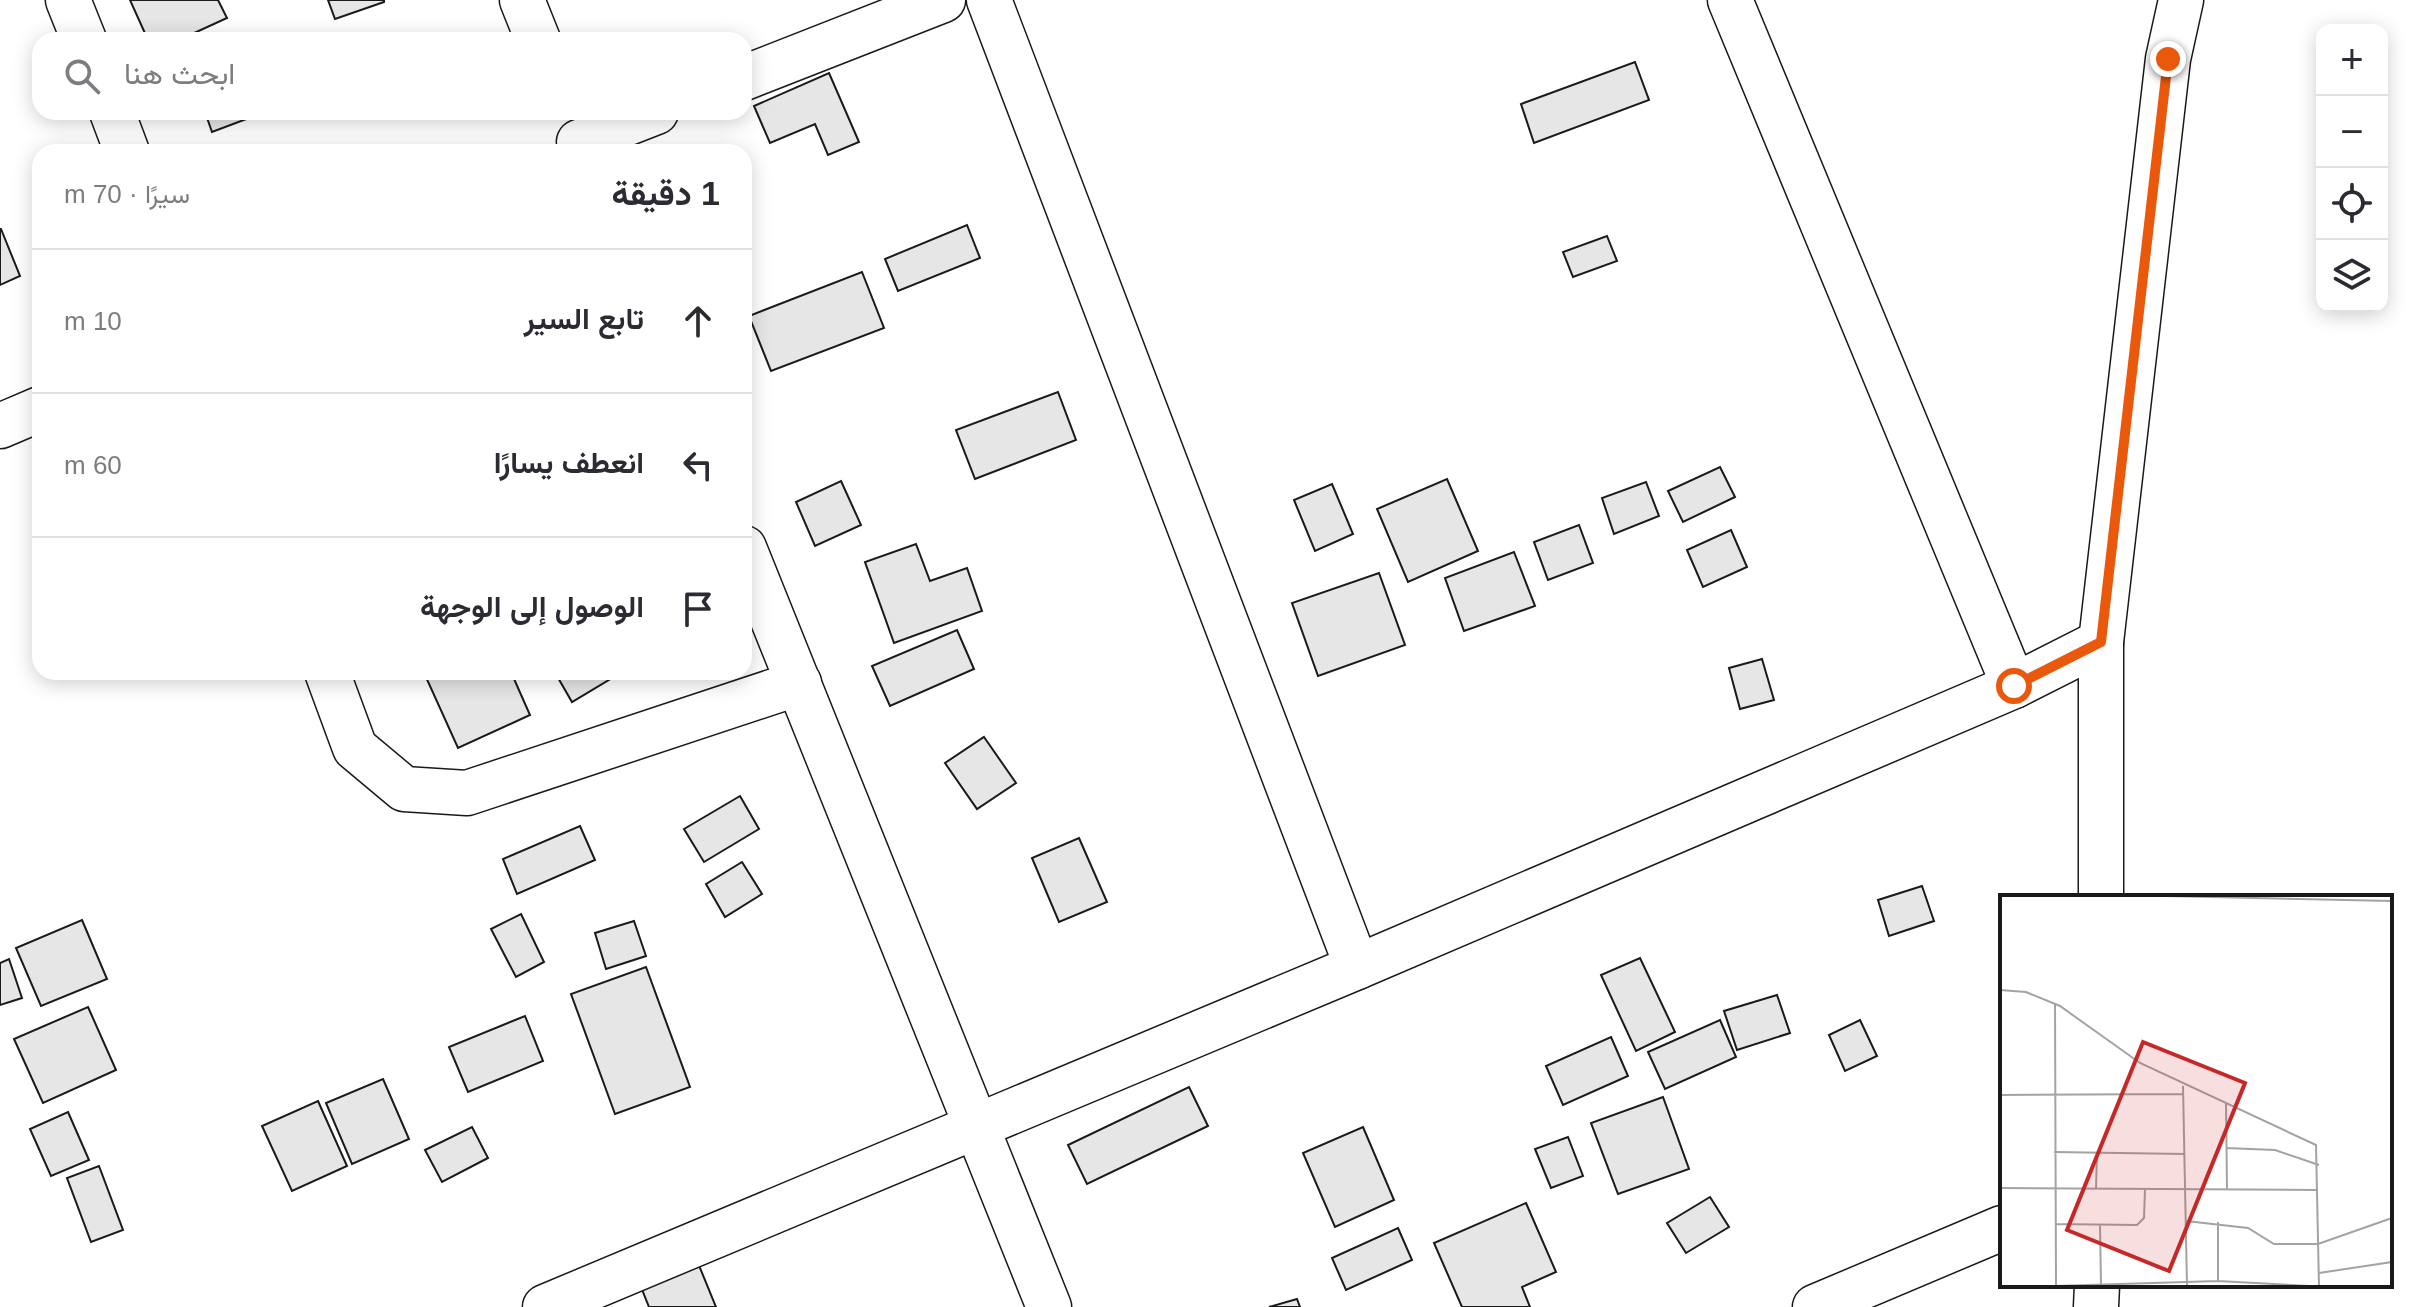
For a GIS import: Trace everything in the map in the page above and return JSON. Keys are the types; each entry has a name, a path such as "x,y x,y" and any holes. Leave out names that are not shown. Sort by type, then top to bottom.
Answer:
{"street":[{"path":"68,0 81,32"},
{"path":"522,0 535,32"},
{"path":"752,75 943,0"},
{"path":"989,0 1357,967"},
{"path":"1730,0 2014,686"},
{"path":"2101,895 2101,642 2166,75 2181,0"},
{"path":"115,120 124,144"},
{"path":"577,135 629,120"},
{"path":"0,426 32,412"},
{"path":"752,568 1049,1307"},
{"path":"545,1307 634,1289 978,1125 2014,686 2101,642"},
{"path":"330,680 355,748 404,789 467,793 799,683"},
{"path":"1815,1307 2000,1229"},
{"path":"2096,1307 2097,1287"}],"building":[{"path":"130,0 218,0 227,18 196,32 144,32"},
{"path":"328,0 384,0 384,2 335,19"},
{"path":"1635,62 1649,100 1534,143 1521,104"},
{"path":"829,73 859,142 828,155 815,124 770,143 754,106"},
{"path":"208,120 244,120 212,132"},
{"path":"967,225 980,258 898,291 885,259"},
{"path":"0,229 20,276 0,285"},
{"path":"1607,236 1617,261 1573,277 1563,252"},
{"path":"862,272 884,328 771,371 752,324 752,315"},
{"path":"1058,392 1076,440 975,479 956,430"},
{"path":"1720,467 1735,497 1683,522 1668,491"},
{"path":"1447,479 1478,551 1408,582 1377,509"},
{"path":"841,481 861,525 815,546 796,502"},
{"path":"1646,482 1659,516 1614,534 1602,498"},
{"path":"1332,484 1353,534 1315,551 1294,500"},
{"path":"1579,525 1593,563 1548,580 1534,542"},
{"path":"1731,530 1747,567 1703,587 1687,550"},
{"path":"916,544 930,581 967,568 982,611 894,643 865,562"},
{"path":"1514,552 1535,606 1464,631 1445,578"},
{"path":"1379,573 1405,645 1318,676 1292,603"},
{"path":"957,630 974,669 890,706 872,666"},
{"path":"1762,659 1774,700 1740,709 1729,668"},
{"path":"427,680 515,680 530,715 458,748"},
{"path":"559,680 609,680 572,702"},
{"path":"984,737 1016,783 977,809 945,763"},
{"path":"740,796 759,829 704,862 684,829"},
{"path":"580,826 595,860 517,894 503,859"},
{"path":"1079,838 1107,902 1059,922 1032,858"},
{"path":"742,862 762,894 725,917 706,884"},
{"path":"1922,886 1934,921 1889,936 1878,900"},
{"path":"521,914 544,962 516,977 491,929"},
{"path":"82,920 107,979 41,1006 16,948"},
{"path":"634,921 646,956 606,969 595,933"},
{"path":"1640,958 1675,1032 1636,1051 1601,975"},
{"path":"9,959 22,998 0,1005 0,963"},
{"path":"646,967 690,1087 615,1114 571,994"},
{"path":"1777,995 1790,1033 1737,1050 1724,1011"},
{"path":"88,1007 116,1070 43,1103 14,1039"},
{"path":"525,1016 543,1061 468,1092 449,1047"},
{"path":"1720,1020 1736,1057 1665,1089 1648,1052"},
{"path":"1860,1020 1877,1056 1845,1071 1829,1035"},
{"path":"1611,1037 1628,1076 1563,1105 1546,1066"},
{"path":"383,1079 409,1139 352,1164 326,1103"},
{"path":"1189,1087 1208,1126 1087,1184 1068,1145"},
{"path":"1663,1097 1689,1169 1618,1194 1591,1123"},
{"path":"318,1101 347,1166 292,1191 262,1126"},
{"path":"68,1112 89,1160 51,1176 30,1129"},
{"path":"472,1127 488,1158 442,1182 425,1150"},
{"path":"1363,1127 1394,1200 1335,1227 1303,1153"},
{"path":"1568,1137 1583,1176 1551,1188 1535,1149"},
{"path":"99,1166 123,1230 91,1242 67,1178"},
{"path":"1710,1197 1729,1227 1686,1253 1667,1223"},
{"path":"1526,1203 1556,1272 1522,1287 1530,1307 1462,1307 1434,1243"},
{"path":"1398,1228 1412,1260 1346,1290 1332,1258"},
{"path":"698,1263 716,1307 649,1307 641,1287"},
{"path":"1297,1299 1300,1307 1269,1307"}],"route":[{"path":"2014,686 2101,642 2168,59"}]}
